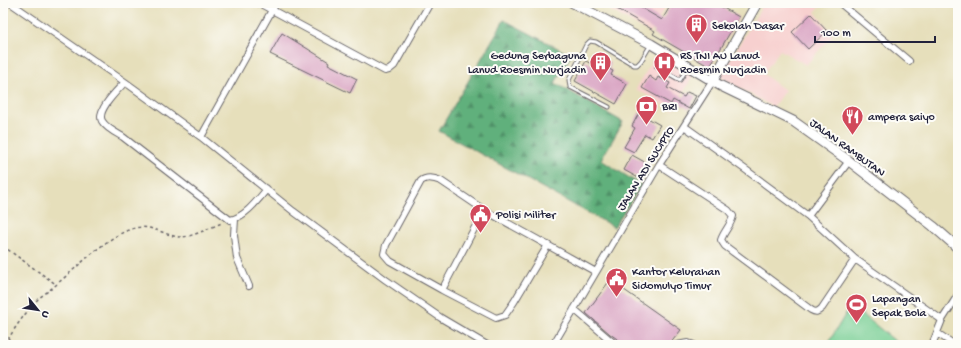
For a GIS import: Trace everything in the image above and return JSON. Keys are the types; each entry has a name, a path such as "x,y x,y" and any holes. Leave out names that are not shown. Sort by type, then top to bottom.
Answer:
{"main road":[{"name":"JALAN RAMBUTAN","path":"573,3 651,44 712,82 793,121 849,161 933,226 958,248"},
{"name":"JALAN ADI SUCIPTO","path":"712,82 757,3"}],"street":[{"path":"259,3 385,71 394,66 430,3"},
{"path":"201,136 276,3"},
{"path":"840,3 909,61"},
{"path":"12,4 201,136 293,211 435,314 487,345"},
{"path":"125,82 108,101 101,116 102,121 107,127 232,220 236,254 250,286"},
{"name":"JALAN ADI SUCIPTO","path":"553,345 659,165 712,82"},
{"path":"684,126 808,216 855,259 942,320"},
{"path":"808,216 849,161"},
{"path":"659,165 728,210 733,216 722,236 721,240 725,246 814,312 822,308 855,259"},
{"path":"548,245 505,315 496,318 390,261 384,254 386,245 421,182 424,179 433,178 441,181 484,210 548,245 596,272"},
{"path":"232,220 249,210 267,189"},
{"path":"442,290 484,210"},
{"path":"932,345 942,320 958,295"},
{"path":"574,310 616,345"},
{"path":"937,333 955,345"},
{"path":"677,345 688,343 694,345"}],"lane":[{"path":"609,107 570,86 569,84 569,80 586,45 590,41 596,42 634,65 637,65 651,44"},
{"path":"657,67 680,80 688,67"}],"path":[{"path":"5,345 22,318 40,297 57,285 96,251 126,231 136,228 150,228 179,237 232,220"},
{"path":"3,246 57,285"}],"shaded area":[{"path":"615,3 668,3 650,33 610,10"},
{"path":"764,3 823,3 815,12 833,35 806,65 780,50 763,74 785,90 773,107 720,77"},
{"name":"RS TNI AU Lanud Roesmin Nurjadin","path":"656,55 693,76 673,110 636,89"}],"green space":[{"path":"504,20 571,55 555,83 623,122 601,160 641,185 614,227 439,131"},
{"name":"Lapangan Sepak Bola","path":"851,305 900,345 827,345"}],"building":[{"name":"Sekolah Dasar","path":"618,3 633,3 662,20 672,3 715,3 739,17 710,67 653,34 655,31 615,8"},
{"path":"811,14 827,31 808,49 792,32"},
{"path":"282,33 329,62 328,64 357,79 350,93 270,54"},
{"name":"Gedung Serbaguna Lanud Roesmin Nurjadin","path":"604,59 611,63 609,69 613,71 611,75 627,84 616,104 575,81 586,61 595,66 597,62 601,64"},
{"path":"649,76 656,81 658,77 670,83 667,88 684,97 687,92 696,96 689,109 673,100 671,104 642,88"},
{"path":"639,113 660,125 652,138 645,134 634,152 624,147 635,128 632,126"},
{"path":"632,155 650,165 642,180 624,170"},
{"name":"Kantor Kelurahan Sidomulyo Timur","path":"610,280 681,330 669,345 626,345 610,334 586,313"}],"place":[{"name":"Sekolah Dasar","path":"697,44"},
{"name":"Gedung Serbaguna Lanud Roesmin Nurjadin","path":"601,82"},
{"name":"RS TNI AU Lanud Roesmin Nurjadin","path":"665,82"},
{"name":"BRI","path":"646,126"},
{"name":"ampera saiyo","path":"853,136"},
{"name":"Polisi Militer","path":"480,234"},
{"name":"Kantor Kelurahan Sidomulyo Timur","path":"616,298"},
{"name":"Lapangan Sepak Bola","path":"857,324"}]}
